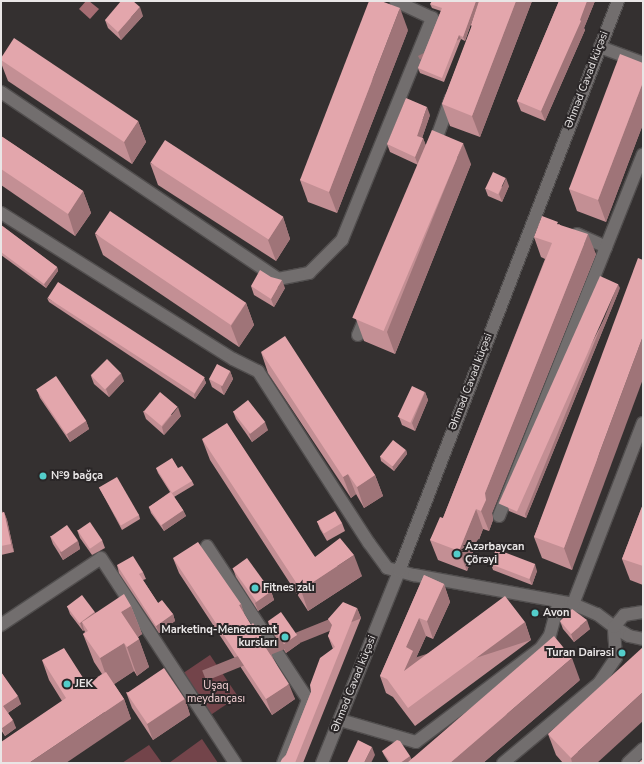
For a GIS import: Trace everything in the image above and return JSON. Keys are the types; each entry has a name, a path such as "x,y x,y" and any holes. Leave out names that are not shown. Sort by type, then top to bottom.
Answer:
{"street":[{"path":"1,92 278,278 309,273 342,240 432,18 396,1"},
{"name":"Əhməd Cavad küçəsi","path":"322,763 399,572 618,1"},
{"path":"600,47 643,63"},
{"path":"428,161 455,88"},
{"path":"499,516 643,155"},
{"path":"1,213 233,359 258,371 369,543 387,568 399,572 573,604 597,614 629,636 643,639"},
{"path":"535,216 547,221"},
{"path":"566,230 606,247"},
{"path":"358,336 370,306"},
{"path":"573,604 643,423"},
{"path":"207,546 308,700 283,763"},
{"path":"1,625 101,558 235,763"},
{"path":"340,720 416,742 541,648 550,635 559,602"},
{"path":"502,763 599,683 616,658 614,627 624,614 643,612"},
{"path":"628,763 643,749"}],"green space":[{"name":"Uşaq meydançası","path":"210,655 238,696 211,715 183,673"},
{"path":"202,739 218,763 169,763"},
{"path":"149,745 162,763 122,763"}],"shaded area":[{"path":"86,1 89,1 99,9 90,19 79,9"}],"building":[{"path":"121,1 133,1 140,7 118,32 105,20"},
{"path":"369,1 381,1 400,8 329,192 300,180"},
{"path":"432,1 476,1 463,37 459,35 442,78 418,68 442,8 430,4"},
{"path":"479,1 516,1 472,116 442,104 472,25"},
{"path":"559,1 587,1 580,20 581,21 541,111 517,101"},
{"path":"14,38 138,121 124,142 1,60"},
{"path":"620,54 643,63 643,82 598,200 569,189"},
{"path":"406,98 427,107 417,136 423,138 415,157 387,144"},
{"path":"432,130 463,143 384,331 352,318"},
{"path":"1,136 83,191 68,214 1,169"},
{"path":"165,140 283,217 269,239 150,163"},
{"path":"493,172 506,178 498,194 485,188"},
{"path":"110,211 246,303 231,325 95,233"},
{"path":"542,216 558,222 557,224 588,234 485,493 486,500 481,511 476,509 459,551 430,540 440,517 443,518 552,243 534,237"},
{"path":"1,225 57,267 44,284 1,252"},
{"path":"638,258 643,260 643,336 564,548 534,537"},
{"path":"260,270 271,277 282,280 271,299 251,286"},
{"path":"600,276 618,284 517,512 499,503"},
{"path":"58,282 205,377 194,393 48,298"},
{"path":"285,336 375,475 357,487 348,474 343,477 261,352"},
{"path":"107,359 121,373 105,389 91,375"},
{"path":"217,364 230,371 222,386 209,379"},
{"path":"56,376 86,421 66,434 36,389"},
{"path":"412,386 425,392 410,423 398,417"},
{"path":"160,392 178,407 162,426 144,411"},
{"path":"248,400 265,422 250,434 233,412"},
{"path":"227,423 315,557 340,538 354,555 301,590 202,439"},
{"path":"393,440 406,450 393,466 380,457"},
{"path":"172,458 178,468 182,466 192,481 172,493 156,468"},
{"path":"117,477 139,515 121,526 99,488"},
{"path":"171,492 183,510 161,525 149,507"},
{"path":"643,504 643,566 622,559"},
{"path":"335,511 342,523 324,534 317,522"},
{"path":"4,512 11,544 1,546 1,513"},
{"path":"90,522 102,540 90,549 78,530"},
{"path":"67,525 78,541 62,552 51,536"},
{"path":"198,542 241,604 239,605 251,625 253,623 268,646 266,648 289,684 266,699 173,558"},
{"path":"496,549 535,564 529,579 490,564"},
{"path":"133,556 143,572 139,574 158,603 162,600 173,614 156,626 117,565"},
{"name":"Fitnes zalı","path":"247,558 271,591 257,602 232,569"},
{"path":"424,575 444,584 427,621 419,618 406,647 413,651 404,671 505,596 525,622 408,708 387,679 380,676"},
{"path":"124,594 131,606 121,612 139,639 127,647 124,643 100,658 83,634 88,631 82,622"},
{"path":"82,595 95,612 79,623 67,606"},
{"path":"343,602 357,608 295,763 280,763 286,755 311,692 310,685 320,658 335,647 328,636 332,625 328,619"},
{"path":"572,609 587,620 571,634 560,621"},
{"path":"281,612 297,635 284,644 268,621"},
{"path":"554,636 572,658 450,763 407,763"},
{"path":"643,647 643,692 571,758 548,734"},
{"path":"64,648 87,684 106,672 124,699 29,763 1,763 1,742 66,698 42,660"},
{"path":"164,668 185,699 147,724 127,693"},
{"path":"1,672 18,696 3,706 13,720 2,728 1,726"},
{"path":"358,740 372,747 364,763 347,763"},
{"path":"397,740 400,741 410,756 400,763 391,763 382,751"}],"place":[{"name":"№9 bağça","path":"43,476"},
{"name":"Azərbaycan Çörəyi","path":"457,554"},
{"name":"Fitnes zalı","path":"255,588"},
{"name":"Avon","path":"535,613"},
{"name":"Marketinq-Menecment kursları","path":"285,637"},
{"name":"Turan Dairəsi","path":"622,653"},
{"name":"JEK","path":"67,684"}]}
